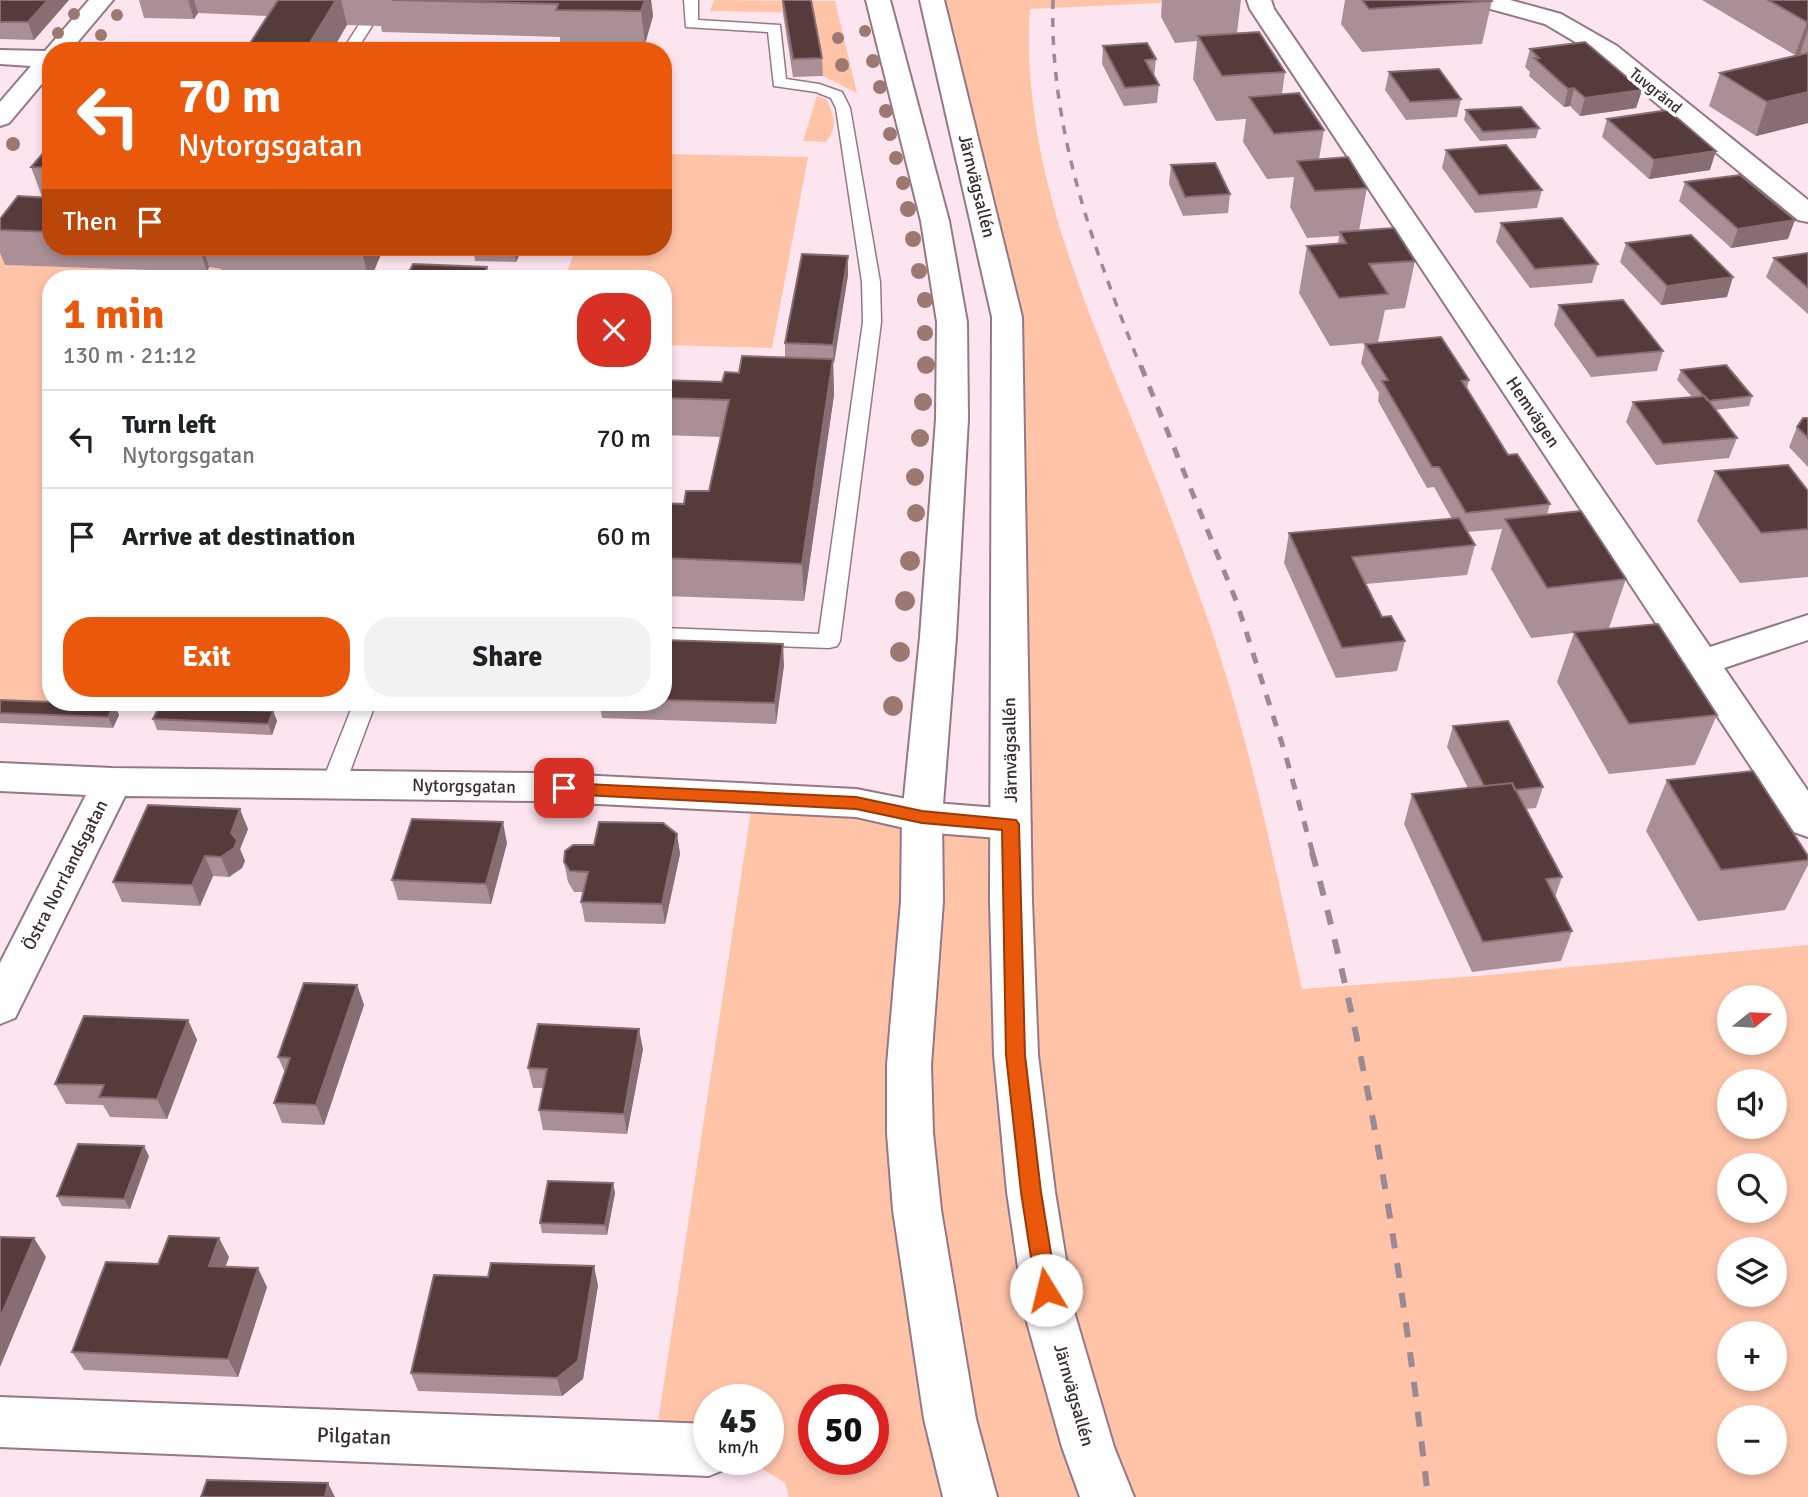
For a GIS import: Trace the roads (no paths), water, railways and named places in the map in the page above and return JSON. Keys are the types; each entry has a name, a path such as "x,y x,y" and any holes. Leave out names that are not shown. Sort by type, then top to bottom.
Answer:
{"street":[{"path":"64,42 101,0"},
{"path":"878,0 935,221 951,322 952,419 938,638 922,817 922,901 909,1065 910,1133 929,1294 950,1419 970,1497"},
{"name":"Järnvägsallén","path":"932,0 1007,317 1011,824 1016,1055 1031,1192 1050,1315 1088,1447 1107,1497"},
{"name":"Hemvägen","path":"1259,0 1262,9 1808,822"},
{"name":"Tuvgränd","path":"1484,0 1553,19 1608,51 1808,214"},
{"path":"0,57 42,56"},
{"path":"0,118 42,68"},
{"path":"1701,663 1808,628"},
{"name":"Nytorgsgatan","path":"0,777 112,782 538,787 843,802 922,817 1011,824"},
{"name":"Östra Norrlandsgatan","path":"0,1006 112,782"},
{"name":"Pilgatan","path":"0,1422 693,1449"}],"lane":[{"path":"672,635 829,640 872,323 871,282 843,108 837,95 819,88 779,83 775,28 691,24 691,0"},
{"path":"355,42 365,26"},
{"path":"333,785 362,711"}],"railway":[{"path":"1053,0 1058,96 1067,142 1091,234 1141,368"},
{"path":"1141,366 1237,603 1285,753 1313,854"},
{"path":"1312,852 1333,931 1368,1092 1396,1253 1428,1497"}]}
